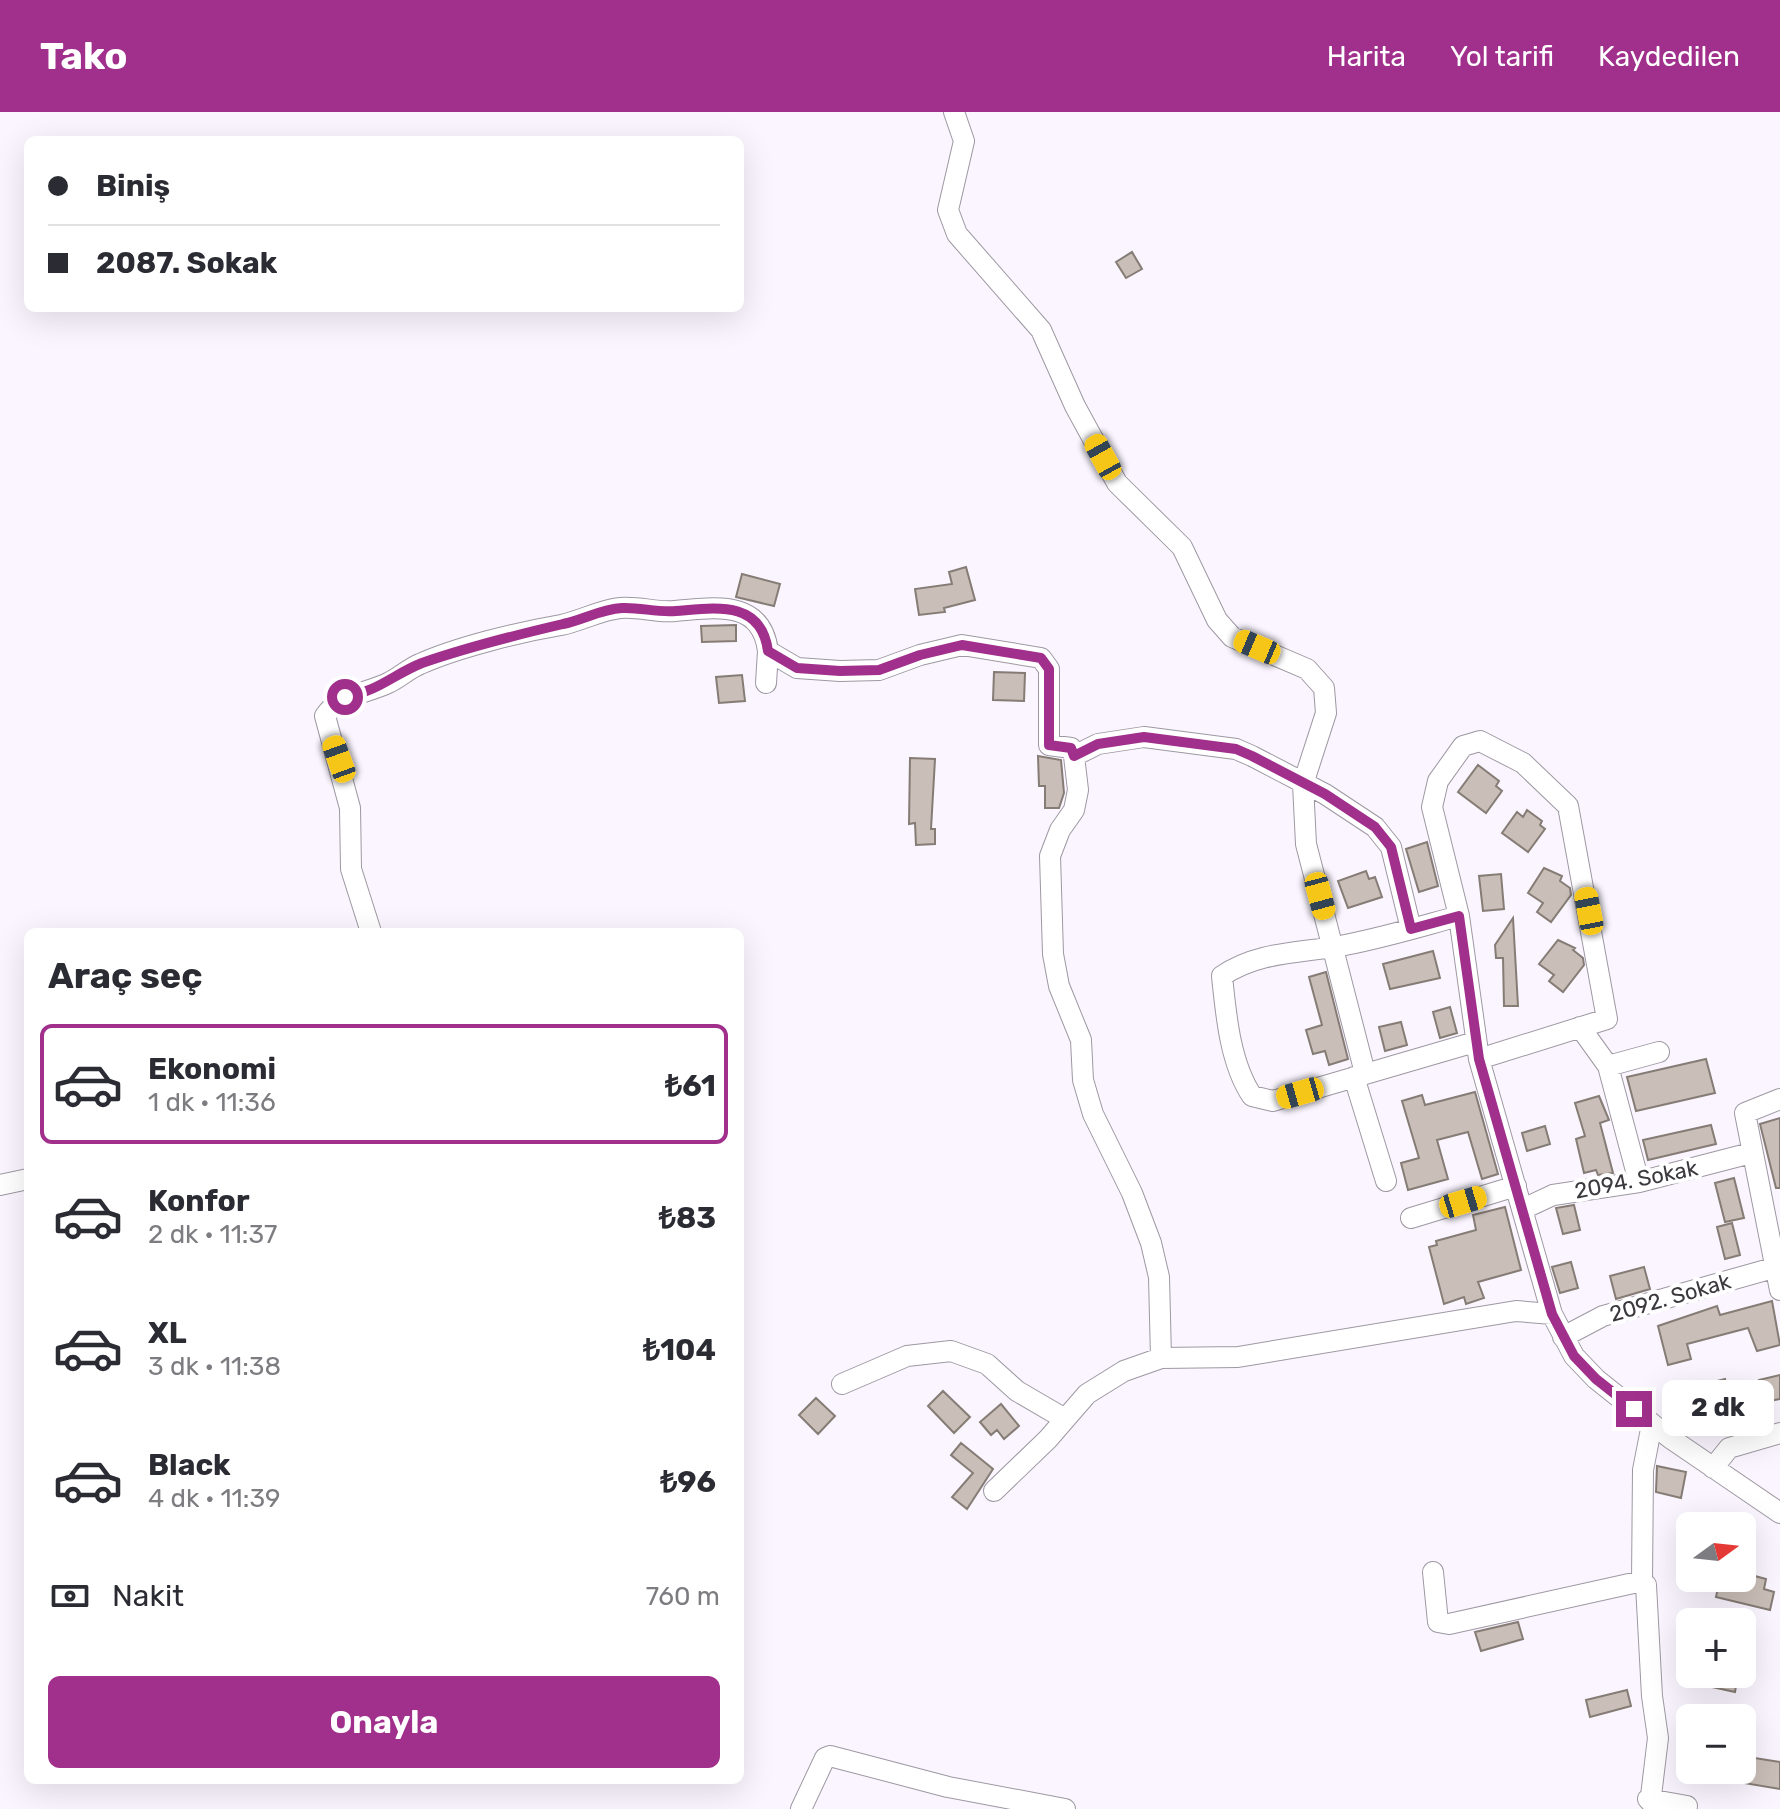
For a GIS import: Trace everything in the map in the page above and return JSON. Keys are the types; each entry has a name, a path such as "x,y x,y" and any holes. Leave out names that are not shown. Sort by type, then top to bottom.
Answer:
{"street":[{"path":"954,112 964,141 948,210 957,234 1041,330 1075,406 1117,483 1182,547 1217,620 1232,637 1307,669 1324,688 1326,713 1303,784 1306,844 1334,947 1386,1181"},
{"path":"370,928 351,869 350,808 325,716 332,705 391,682 420,664 519,632 622,608 674,612 713,605 731,609 757,624 766,636 766,683"},
{"path":"768,651 797,668 879,670 920,655 962,645 1041,658 1049,669 1049,745 1071,748 1078,790 1074,810 1060,830 1050,856 1053,954 1059,986 1081,1040 1083,1080 1093,1114 1132,1193 1156,1261 1161,1358"},
{"path":"1074,756 1098,744 1144,737 1236,749 1375,827 1391,847 1411,929"},
{"path":"1459,916 1334,947 1289,952 1239,964 1222,976 1240,1079 1252,1096 1273,1101 1360,1075 1477,1050 1580,1027 1607,1019 1568,806 1523,763 1480,741 1463,746 1438,781 1432,807 1459,916 1477,1050 1552,1314 1563,1337 1596,1379 1652,1424 1780,1513"},
{"path":"1580,1027 1608,1066 1639,1182"},
{"path":"1608,1066 1659,1052"},
{"path":"1780,1099 1745,1113 1780,1290"},
{"name":"2094. Sokak","path":"1523,1209 1553,1195 1639,1182 1751,1153"},
{"path":"0,1185 24,1180"},
{"path":"1411,1218 1516,1186"},
{"name":"2092. Sokak","path":"1563,1337 1603,1316 1777,1267"},
{"path":"994,1491 1087,1394 1124,1371 1161,1358 1238,1357 1516,1311 1552,1314"},
{"path":"842,1384 907,1356 951,1351 987,1364 1017,1391 1065,1419"},
{"path":"1652,1424 1643,1470 1642,1582 1649,1591 1658,1738 1651,1796 1653,1804 1687,1806 1669,1809"},
{"path":"1713,1468 1729,1448 1780,1433"},
{"path":"1433,1572 1438,1622 1449,1624 1642,1582"},
{"path":"801,1809 825,1758 830,1756 957,1790 1065,1809"}],"building":[{"path":"1132,252 1142,269 1126,278 1116,262"},
{"path":"966,567 975,600 944,608 945,612 919,615 915,589 952,584 949,572"},
{"path":"742,574 780,584 774,606 736,597"},
{"path":"736,625 736,641 702,642 701,626"},
{"path":"994,672 1025,673 1024,701 993,700"},
{"path":"742,675 745,701 719,703 716,677"},
{"path":"1038,756 1061,760 1064,793 1059,808 1045,808 1045,786 1039,786"},
{"path":"910,758 935,759 931,829 935,829 935,844 916,845 915,823 909,824"},
{"path":"1478,765 1499,781 1496,786 1502,791 1486,813 1458,792"},
{"path":"1527,810 1542,821 1540,825 1545,829 1528,852 1502,833 1517,812 1523,817"},
{"path":"1427,842 1438,886 1419,892 1406,849"},
{"path":"1544,868 1562,876 1560,881 1570,888 1571,895 1551,922 1537,912 1543,903 1528,893"},
{"path":"1366,871 1369,879 1375,877 1382,897 1348,908 1338,881"},
{"path":"1501,874 1504,909 1483,911 1479,876"},
{"path":"1513,918 1518,1006 1504,1006 1503,958 1496,958 1495,945"},
{"path":"1558,940 1575,948 1573,950 1583,958 1584,965 1563,992 1549,981 1554,975 1539,964"},
{"path":"1433,951 1440,978 1390,989 1383,964"},
{"path":"1326,972 1348,1059 1329,1065 1325,1051 1313,1054 1306,1030 1322,1025 1309,977"},
{"path":"1450,1007 1457,1033 1440,1038 1433,1012"},
{"path":"1401,1022 1407,1045 1385,1051 1379,1027"},
{"path":"1706,1059 1715,1093 1636,1111 1627,1077"},
{"path":"1475,1092 1498,1174 1482,1179 1468,1132 1437,1140 1448,1179 1408,1190 1401,1163 1419,1158 1402,1101 1422,1095 1425,1105"},
{"path":"1599,1096 1609,1120 1600,1123 1613,1173 1598,1175 1596,1170 1584,1173 1576,1139 1585,1136 1575,1103"},
{"path":"1780,1118 1780,1188 1776,1188 1760,1124"},
{"path":"1711,1125 1716,1144 1648,1160 1643,1140"},
{"path":"1545,1126 1550,1144 1527,1151 1522,1133"},
{"path":"1734,1178 1744,1218 1725,1222 1715,1183"},
{"path":"1574,1205 1580,1230 1563,1234 1556,1208"},
{"path":"1505,1207 1521,1270 1478,1282 1484,1298 1466,1304 1464,1297 1444,1304 1429,1247 1437,1245 1436,1241 1476,1230 1473,1215"},
{"path":"1732,1223 1740,1255 1725,1259 1717,1227"},
{"path":"1571,1262 1578,1288 1560,1293 1552,1267"},
{"path":"1644,1267 1650,1289 1616,1299 1610,1276"},
{"path":"1772,1301 1780,1345 1757,1351 1748,1328 1687,1344 1691,1359 1668,1365 1658,1326 1717,1306 1720,1315"},
{"path":"1780,1375 1780,1399 1764,1402 1759,1380"},
{"path":"1725,1379 1733,1412 1714,1417 1713,1412 1681,1423 1671,1393"},
{"path":"943,1391 970,1417 954,1433 928,1406"},
{"path":"816,1398 835,1416 818,1434 799,1415"},
{"path":"1001,1404 1019,1426 1004,1439 997,1430 991,1435 980,1422"},
{"path":"961,1443 993,1469 967,1509 952,1497 973,1473 951,1455"},
{"path":"1657,1466 1686,1472 1681,1498 1656,1492"},
{"path":"1756,1576 1766,1579 1764,1589 1774,1592 1770,1610 1716,1597 1717,1592 1756,1592"},
{"path":"1518,1622 1523,1639 1481,1651 1475,1632"},
{"path":"1627,1690 1631,1706 1590,1717 1586,1700"},
{"path":"1756,1758 1780,1762 1780,1789 1750,1784 1756,1784"}],"route":[{"path":"345,697 391,682 420,664 519,632 622,608 674,612 713,605 743,614 757,624 766,636 768,651 797,668 879,670 920,655 962,645 1041,658 1049,669 1049,745 1071,748 1074,756 1098,744 1144,737 1236,749 1325,794 1375,827 1391,847 1411,929 1459,916 1475,1042 1552,1314 1574,1356 1596,1379 1634,1409"}]}
